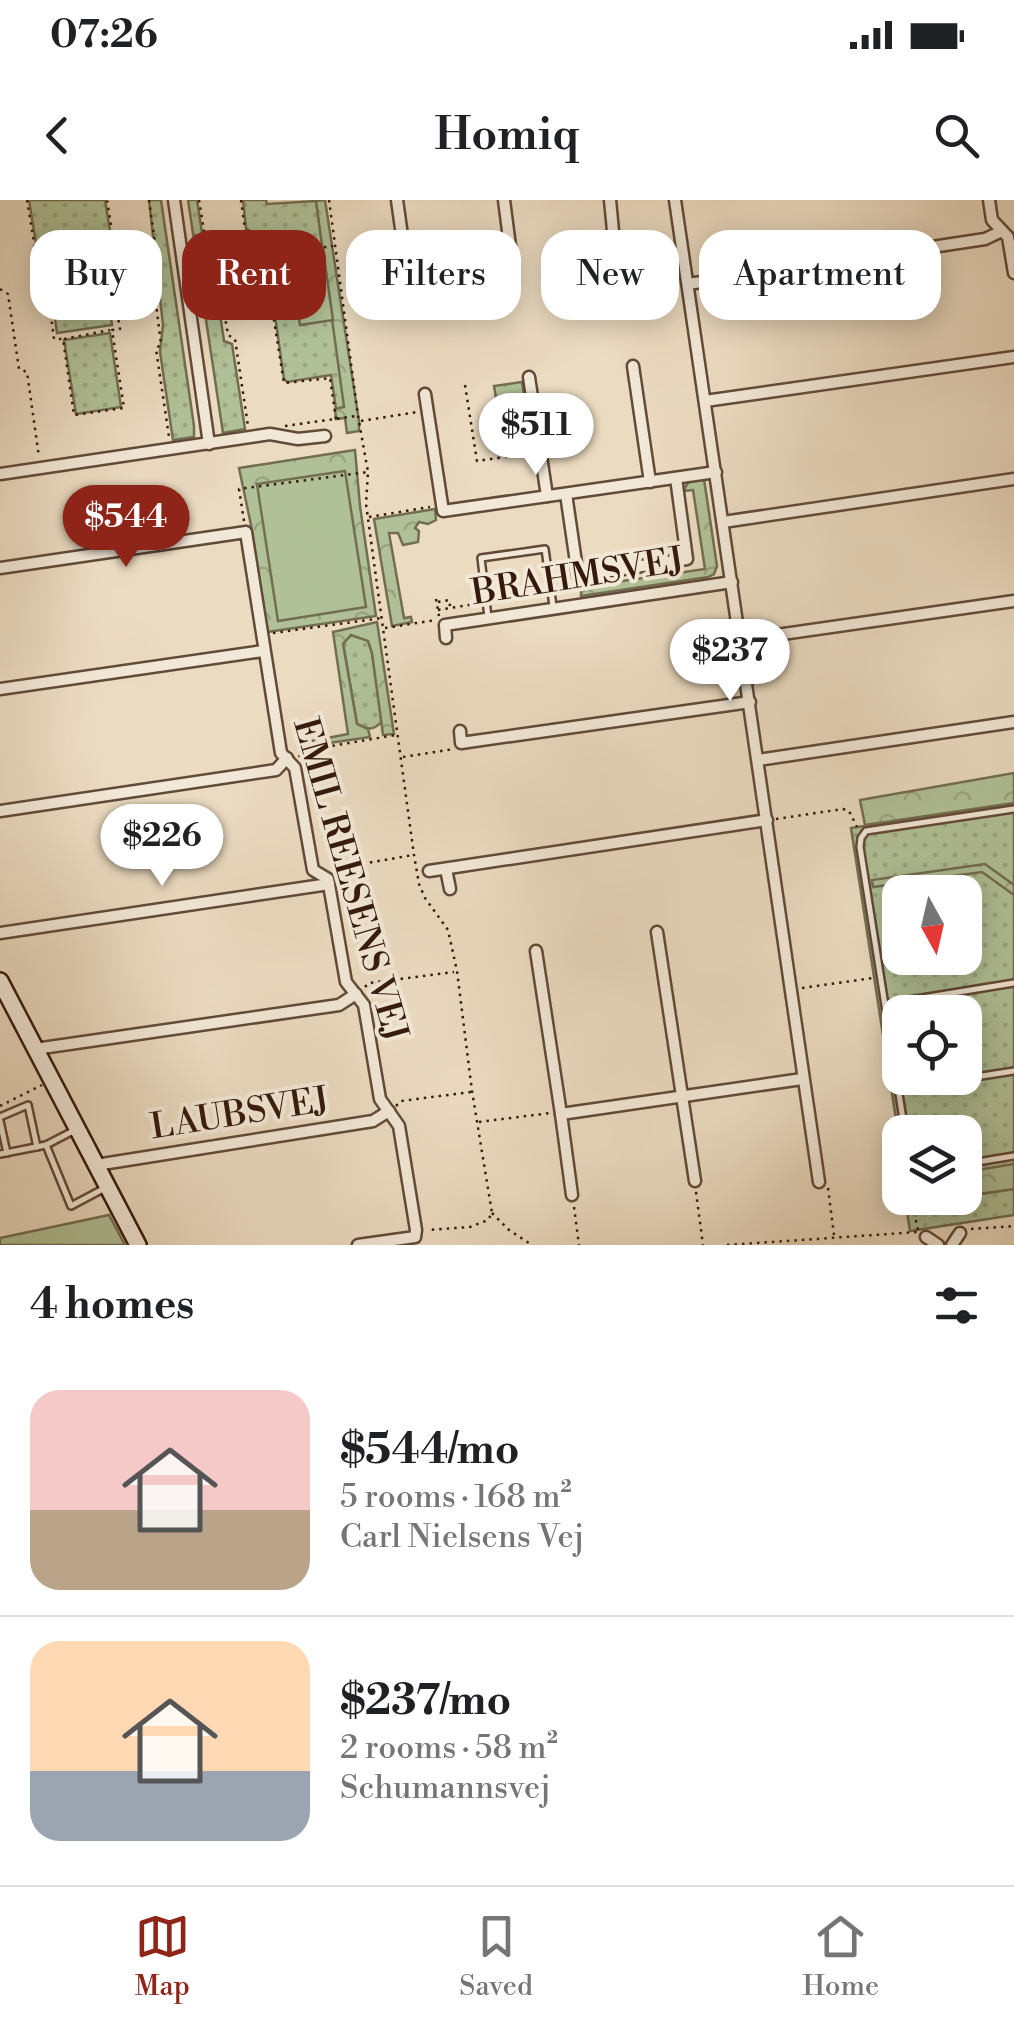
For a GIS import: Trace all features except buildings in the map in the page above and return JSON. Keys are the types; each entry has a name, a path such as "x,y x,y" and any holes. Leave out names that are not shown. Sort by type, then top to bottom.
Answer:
{"street":[{"path":"174,200 210,444"},
{"path":"397,200 401,230"},
{"path":"504,200 508,230"},
{"path":"610,200 613,230"},
{"path":"675,200 819,1182"},
{"path":"989,200 992,220 1008,237 1014,273"},
{"path":"688,284 985,239 1002,231"},
{"path":"705,401 1014,357"},
{"path":"633,366 650,482"},
{"path":"530,377 547,496"},
{"path":"425,394 443,511 716,472"},
{"path":"0,474 274,434 298,439 325,436"},
{"path":"566,494 578,576 687,558 676,478"},
{"path":"723,522 1014,479"},
{"path":"0,568 246,532"},
{"name":"EMIL REESENS VEJ","path":"246,532 280,753 291,763 312,870 329,882 346,982 364,1005 380,1099 398,1126 416,1234"},
{"name":"BRAHMSVEJ","path":"446,631 488,618 732,582"},
{"path":"741,640 1014,601"},
{"path":"0,690 263,651"},
{"path":"460,737 750,702"},
{"path":"758,760 1014,722"},
{"path":"0,811 276,770 291,763"},
{"path":"428,871 767,820"},
{"path":"446,868 450,889"},
{"path":"0,934 329,882"},
{"path":"657,932 695,1182"},
{"path":"536,951 572,1195"},
{"path":"0,981 138,1245"},
{"path":"35,1049 339,1006 356,994"},
{"path":"561,1114 802,1079"},
{"name":"LAUBSVEJ","path":"96,1165 373,1121 389,1112"},
{"path":"952,1245 963,1231"},
{"path":"358,1245 416,1234"},
{"path":"926,1237 938,1245"}],"lane":[{"path":"488,618 480,558 545,549 553,608"},
{"path":"883,995 861,838 866,831 1014,809"},
{"path":"940,995 1014,983"},
{"path":"982,1076 1014,1071"},
{"path":"37,1147 28,1105 0,1119 3,1154 37,1147 46,1145 77,1128"},
{"path":"46,1145 71,1206 108,1186"},
{"path":"982,1161 1014,1156"}],"path":[{"path":"27,200 32,230"},
{"path":"107,200 112,230"},
{"path":"149,200 158,265 152,270 161,344 156,349 171,450"},
{"path":"199,200 209,261 216,264 228,336 236,339 250,437"},
{"path":"240,200 246,230"},
{"path":"329,200 368,472 368,517 419,884 448,930 492,1213 532,1245"},
{"path":"326,247 335,246"},
{"path":"0,289 8,294 19,369 26,372 40,468"},
{"path":"52,320 54,339 120,328 119,320"},
{"path":"274,320 284,383 330,378 336,419"},
{"path":"63,339 74,415 124,408 112,330"},
{"path":"465,385 477,461 526,454 536,421"},
{"path":"286,426 429,410"},
{"path":"246,532 240,489 368,472"},
{"path":"368,517 441,505"},
{"path":"450,608 449,600 437,604 450,608 486,602"},
{"path":"262,635 382,618"},
{"path":"383,628 436,620 446,631"},
{"path":"291,763 302,751 398,734"},
{"path":"402,758 455,749 460,737"},
{"path":"767,820 842,809 854,818 861,838"},
{"path":"329,882 334,867 414,854"},
{"path":"356,994 369,983 457,971"},
{"path":"790,990 880,977"},
{"path":"0,1106 52,1080"},
{"path":"389,1112 401,1101 472,1091"},
{"path":"477,1122 561,1114"},
{"path":"695,1182 703,1245"},
{"path":"819,1182 828,1188 836,1245"},
{"path":"572,1195 580,1245"},
{"path":"416,1234 470,1227 488,1220 492,1213"},
{"path":"728,1245 918,1232 915,1215"},
{"path":"963,1231 1014,1226"}],"green space":[{"path":"29,200 105,200 110,230 34,230"},
{"path":"149,200 161,200 194,437 173,440 160,352 162,230 152,230"},
{"path":"188,200 197,200 202,230 193,230"},
{"path":"243,200 266,200 267,204 316,201 320,230 246,228"},
{"path":"325,200 359,421 359,431 347,433 345,418 336,419 335,409 344,407 326,275 326,230 320,230 316,201"},
{"path":"326,271 333,320 300,325 299,320 326,320"},
{"path":"55,320 111,320 112,325 57,333"},
{"path":"206,320 221,320 224,341 232,344 245,429 223,433"},
{"path":"276,320 299,320 300,324 333,320 345,407 336,409 331,375 287,382"},
{"path":"110,333 121,407 76,414 64,340"},
{"path":"522,382 526,409 518,410 521,425 501,428 494,386"},
{"path":"355,450 376,616 267,632 239,468"},
{"path":"345,471 366,607 278,621 257,484"},
{"path":"704,479 717,566 714,574 581,596 581,587 705,569 693,490 683,491 689,481"},
{"path":"435,509 436,520 428,524 419,522 415,528 419,531 418,542 403,545 398,533 389,533 404,618 411,617 412,622 392,626 374,519"},
{"path":"377,622 394,734 383,735 368,641 351,635 343,644 357,724 368,729 370,737 302,747 301,743 348,734 333,632"},
{"path":"351,635 368,640 372,653 383,720 371,728 357,724 343,643"},
{"path":"1014,773 1014,803 865,825 860,800"},
{"path":"1014,803 1014,1165 982,1170 982,1115 895,1115 892,1095 982,1095 982,995 882,995 882,1029 851,828"},
{"path":"985,864 1014,885 1014,895 982,872 907,875"},
{"path":"882,879 882,886 873,887 872,880"},
{"path":"1014,1164 1014,1189 982,1194 982,1169"},
{"path":"1014,1189 1014,1215 910,1231 908,1215 982,1215 982,1194"},
{"path":"109,1215 125,1245 0,1245 0,1238"}]}
